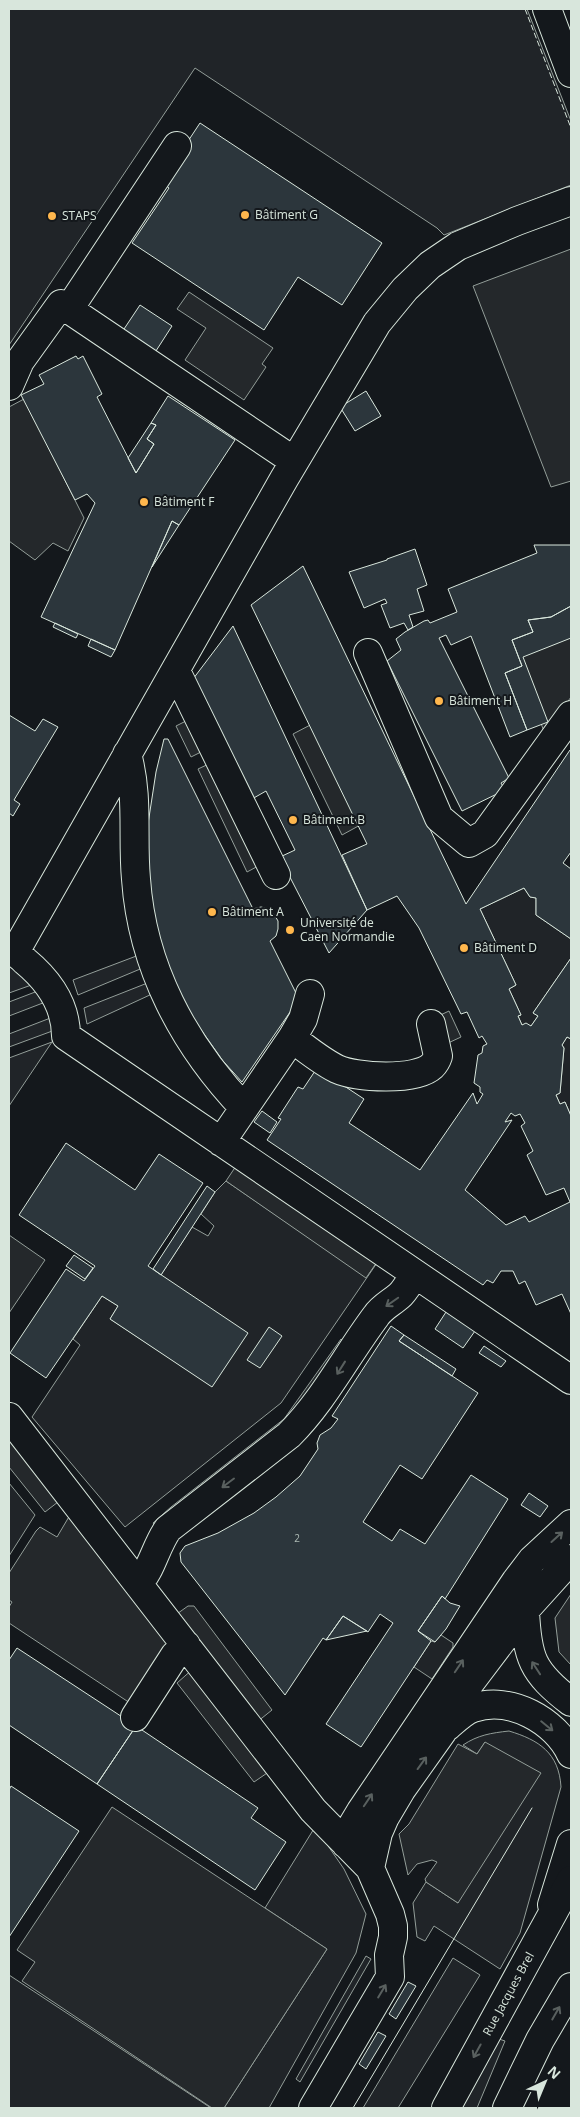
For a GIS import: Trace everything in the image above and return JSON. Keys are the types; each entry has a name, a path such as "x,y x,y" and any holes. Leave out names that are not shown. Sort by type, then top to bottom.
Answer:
{"street":[{"path":"547,9 571,73"},
{"path":"68,308 177,146"},
{"path":"571,201 517,220 458,246 430,265 405,289 377,323 294,461 176,671 12,951 41,974 59,1002 66,1036 571,1380"},
{"path":"9,386 20,361 61,304 294,461"},
{"path":"368,653 439,818 469,843 485,834 571,715"},
{"path":"176,671 276,875"},
{"path":"127,754 136,804 134,841 136,880 148,947 160,984 196,1049 221,1084 244,1108"},
{"path":"221,1142 292,1038 303,1019 310,994"},
{"path":"292,1038 336,1068 352,1074 365,1076 400,1075 421,1072 432,1066 438,1056 431,1024"},
{"path":"138,1583 145,1577 158,1543 168,1529 283,1440 302,1422 328,1389 378,1314 389,1302 400,1296 415,1274"},
{"path":"9,1417 313,1810 370,1868 390,1914 393,1926 393,1938 389,1955 390,1977 313,2108"},
{"path":"346,1844 352,1826 360,1811 516,1581 532,1560 571,1524"},
{"path":"370,1868 378,1833 385,1817 401,1790 446,1728 466,1688 525,1610 571,1559"},
{"path":"525,1610 526,1632 532,1661 555,1690 571,1702"},
{"path":"135,1717 175,1654 186,1645"},
{"path":"446,1728 467,1710 475,1707 486,1705 508,1706 528,1713 551,1728 571,1754"},
{"path":"546,1926 571,1844"},
{"name":"Rue Jacques Brel","path":"446,2108 571,1880"},
{"path":"296,2108 376,1966 389,1955"},
{"path":"506,2108 540,2040 571,1987"}],"shaded area":[{"path":"9,9 527,9 571,121 571,185 444,235 437,228 195,68 9,345"},
{"path":"571,249 571,481 551,487 473,286"},
{"path":"189,292 273,348 262,364 266,367 244,400 185,360 206,328 177,309"},
{"path":"24,399 84,518 68,551 53,543 35,560 9,541 9,407"},
{"path":"571,633 571,697 545,734 516,657"},
{"path":"192,718 207,749 191,757 176,726"},
{"path":"314,723 362,824 342,835 293,734"},
{"path":"213,762 262,864 247,872 198,769"},
{"path":"524,888 530,897 536,898 536,915 571,939 571,958 533,1013 538,1016 531,1026 522,1025 518,1016 521,1015 509,989 516,985 480,909"},
{"path":"139,955 145,967 78,995 73,980"},
{"path":"9,967 21,972 37,983 9,993"},
{"path":"150,982 152,994 87,1024 84,1008"},
{"path":"43,989 48,1001 9,1016 9,1002"},
{"path":"449,1011 461,1037 446,1044 434,1018"},
{"path":"53,1017 55,1030 9,1047 9,1034"},
{"path":"567,1037 571,1039 571,1116 565,1102 560,1104 556,1095 560,1093 564,1048 562,1045"},
{"path":"52,1042 9,1106 9,1058"},
{"path":"236,1166 377,1262 366,1278 226,1181"},
{"path":"226,1181 366,1277 379,1260 281,1403 125,1527 32,1417 80,1345 73,1339 102,1296 118,1306 110,1319 212,1386 161,1275 192,1227 208,1236 214,1226 201,1214 215,1192"},
{"path":"9,1235 45,1260 9,1313"},
{"path":"341,1339 348,1345 300,1413 158,1529 153,1523 171,1507 284,1419"},
{"path":"9,1440 58,1502 45,1512 9,1467"},
{"path":"9,1483 35,1515 9,1556"},
{"path":"70,1515 171,1640 164,1646 130,1703 9,1623 9,1607 12,1602 9,1600 9,1573 40,1527 57,1537"},
{"path":"571,1594 571,1665 559,1652 555,1618"},
{"path":"188,1606 194,1606 272,1710 257,1722 174,1616"},
{"path":"441,1635 453,1643 453,1647 432,1679 414,1667 431,1641 435,1642"},
{"path":"194,1668 273,1769 254,1782 177,1683"},
{"path":"509,1731 530,1739 546,1750 556,1765 561,1787 520,1933 500,1969 434,1926 425,1941 417,1937 413,1903 426,1882 458,1903 485,1742 477,1754 463,1745 485,1735"},
{"path":"485,1742 541,1773 458,1903 426,1882 425,1879 437,1862 432,1860 417,1864 408,1875 399,1834 409,1824 458,1744 477,1754"},
{"path":"112,1807 327,1949 224,2108 212,2108 22,1981 35,1962 17,1950"},
{"path":"315,1827 344,1869 366,1914 356,1953 269,2108 224,2108 327,1949 265,1908"},
{"path":"366,1956 371,1959 300,2082 296,2079"},
{"path":"453,1958 480,1975 398,2108 363,2108"},
{"path":"9,1975 211,2108 9,2108"},
{"path":"499,2039 505,2041 477,2108 460,2108"}],"building":[{"name":"Bâtiment G","path":"200,123 382,243 342,305 298,277 264,330 132,243 169,188 161,182"},
{"path":"140,305 172,326 154,354 122,332"},
{"name":"Bâtiment F","path":"76,356 78,359 83,356 102,394 97,397 136,473 154,444 147,439 156,425 151,423 168,396 235,440 179,525 172,521 115,650 41,617 95,503 87,494 75,500 21,395 44,384 39,375"},
{"path":"366,391 381,416 355,431 340,407"},
{"path":"151,423 156,425 147,439 154,444 136,473 128,458"},
{"path":"172,521 179,525 152,567"},
{"name":"Bâtiment H","path":"534,545 571,545 571,606 551,617 528,620 533,632 512,640 522,666 505,673 527,730 510,737 471,636 451,645 446,635 439,638 509,778 501,783 505,790 462,811 387,661 401,650 396,639 405,632 424,621 428,620 430,623 457,612 448,589 537,553"},
{"path":"415,549 427,585 417,589 424,611 409,615 413,627 408,630 404,623 390,628 381,605 387,603 385,599 364,608 349,572"},
{"name":"Bâtiment D","path":"303,566 466,904 571,751 571,852 563,863 571,869 571,939 536,915 536,898 530,897 524,888 480,909 516,985 509,989 521,1015 518,1016 522,1025 526,1023 531,1026 538,1016 533,1013 571,958 571,1039 567,1037 562,1045 564,1048 560,1093 556,1095 560,1104 565,1102 571,1116 571,1314 562,1294 536,1305 525,1281 519,1284 513,1271 501,1271 493,1283 487,1280 483,1285 267,1140 281,1119 278,1118 298,1087 303,1089 317,1068 364,1099 349,1123 420,1170 473,1093 477,1104 483,1094 480,1092 480,1087 474,1083 478,1055 482,1053 483,1046 487,1044 482,1036 479,1038 467,1012 461,1014 419,928 397,896 367,910 342,855 367,844 251,605","holes":["511,1113 515,1116 520,1114 525,1123 521,1126 533,1151 527,1155 546,1195 564,1188 570,1202 529,1222 525,1216 506,1225 465,1190 512,1120 505,1122"]},
{"path":"571,606 571,638 523,657 548,722 527,730 505,673 522,666 512,640 533,632 528,620 551,617"},
{"path":"55,623 78,634 76,638 53,627"},
{"name":"Bâtiment B","path":"233,626 367,910 329,953 190,683"},
{"path":"91,639 115,650 111,657 88,646"},
{"path":"9,715 35,731 43,719 58,727 14,800 20,804 13,816 9,813"},
{"name":"Bâtiment A","path":"164,739 168,739 253,909 261,907 269,909 278,921 276,936 270,941 299,999 242,1082 223,1061 185,1007 162,952 148,886 146,837 156,772"},
{"path":"266,791 295,850 280,857 252,799"},
{"path":"262,1111 277,1122 270,1133 254,1122"},
{"path":"66,1143 135,1190 159,1154 203,1183 148,1266 248,1333 212,1387 110,1319 118,1306 102,1296 46,1378 10,1353 66,1269 84,1281 95,1266 19,1215"},
{"path":"207,1186 215,1192 161,1275 153,1269"},
{"path":"74,1255 93,1268 85,1279 66,1266"},
{"path":"446,1312 475,1331 463,1348 435,1329"},
{"path":"391,1326 404,1335 399,1341 478,1393 422,1479 400,1465 363,1522 392,1541 400,1529 425,1544 471,1475 508,1499 445,1599 442,1596 418,1631 431,1641 361,1747 326,1724 393,1623 380,1614 368,1632 343,1616 326,1640 323,1638 285,1695 181,1562 180,1553 185,1546 218,1533 254,1513 300,1476 318,1449 317,1443 320,1435 331,1428 338,1419 332,1416"},
{"path":"269,1327 282,1336 260,1368 247,1360"},
{"path":"404,1335 456,1369 452,1376 399,1341"},
{"path":"484,1346 506,1361 501,1367 479,1353"},
{"path":"529,1493 548,1506 540,1517 521,1505"},
{"path":"442,1596 450,1603 460,1606 446,1629 435,1642 418,1631"},
{"path":"343,1616 367,1631 326,1640"},
{"path":"17,1648 136,1726 97,1784 9,1725 9,1660"},
{"path":"136,1726 258,1808 251,1818 286,1842 255,1890 97,1784"},
{"path":"11,1786 79,1831 9,1937 9,1790"},
{"path":"408,1982 416,1986 396,2019 389,2014"},
{"path":"378,2032 386,2036 366,2069 359,2064"}],"tram line":[{"path":"353,2108 532,1808"}],"fence":[{"path":"525,9 571,128"}],"place":[{"name":"Bâtiment G","path":"245,215"},
{"name":"STAPS","path":"52,216"},
{"name":"Bâtiment F","path":"144,502"},
{"name":"Bâtiment H","path":"439,701"},
{"name":"Bâtiment B","path":"293,820"},
{"name":"Bâtiment A","path":"212,912"},
{"name":"Université de Caen Normandie","path":"290,930"},
{"name":"Bâtiment D","path":"464,948"}]}
